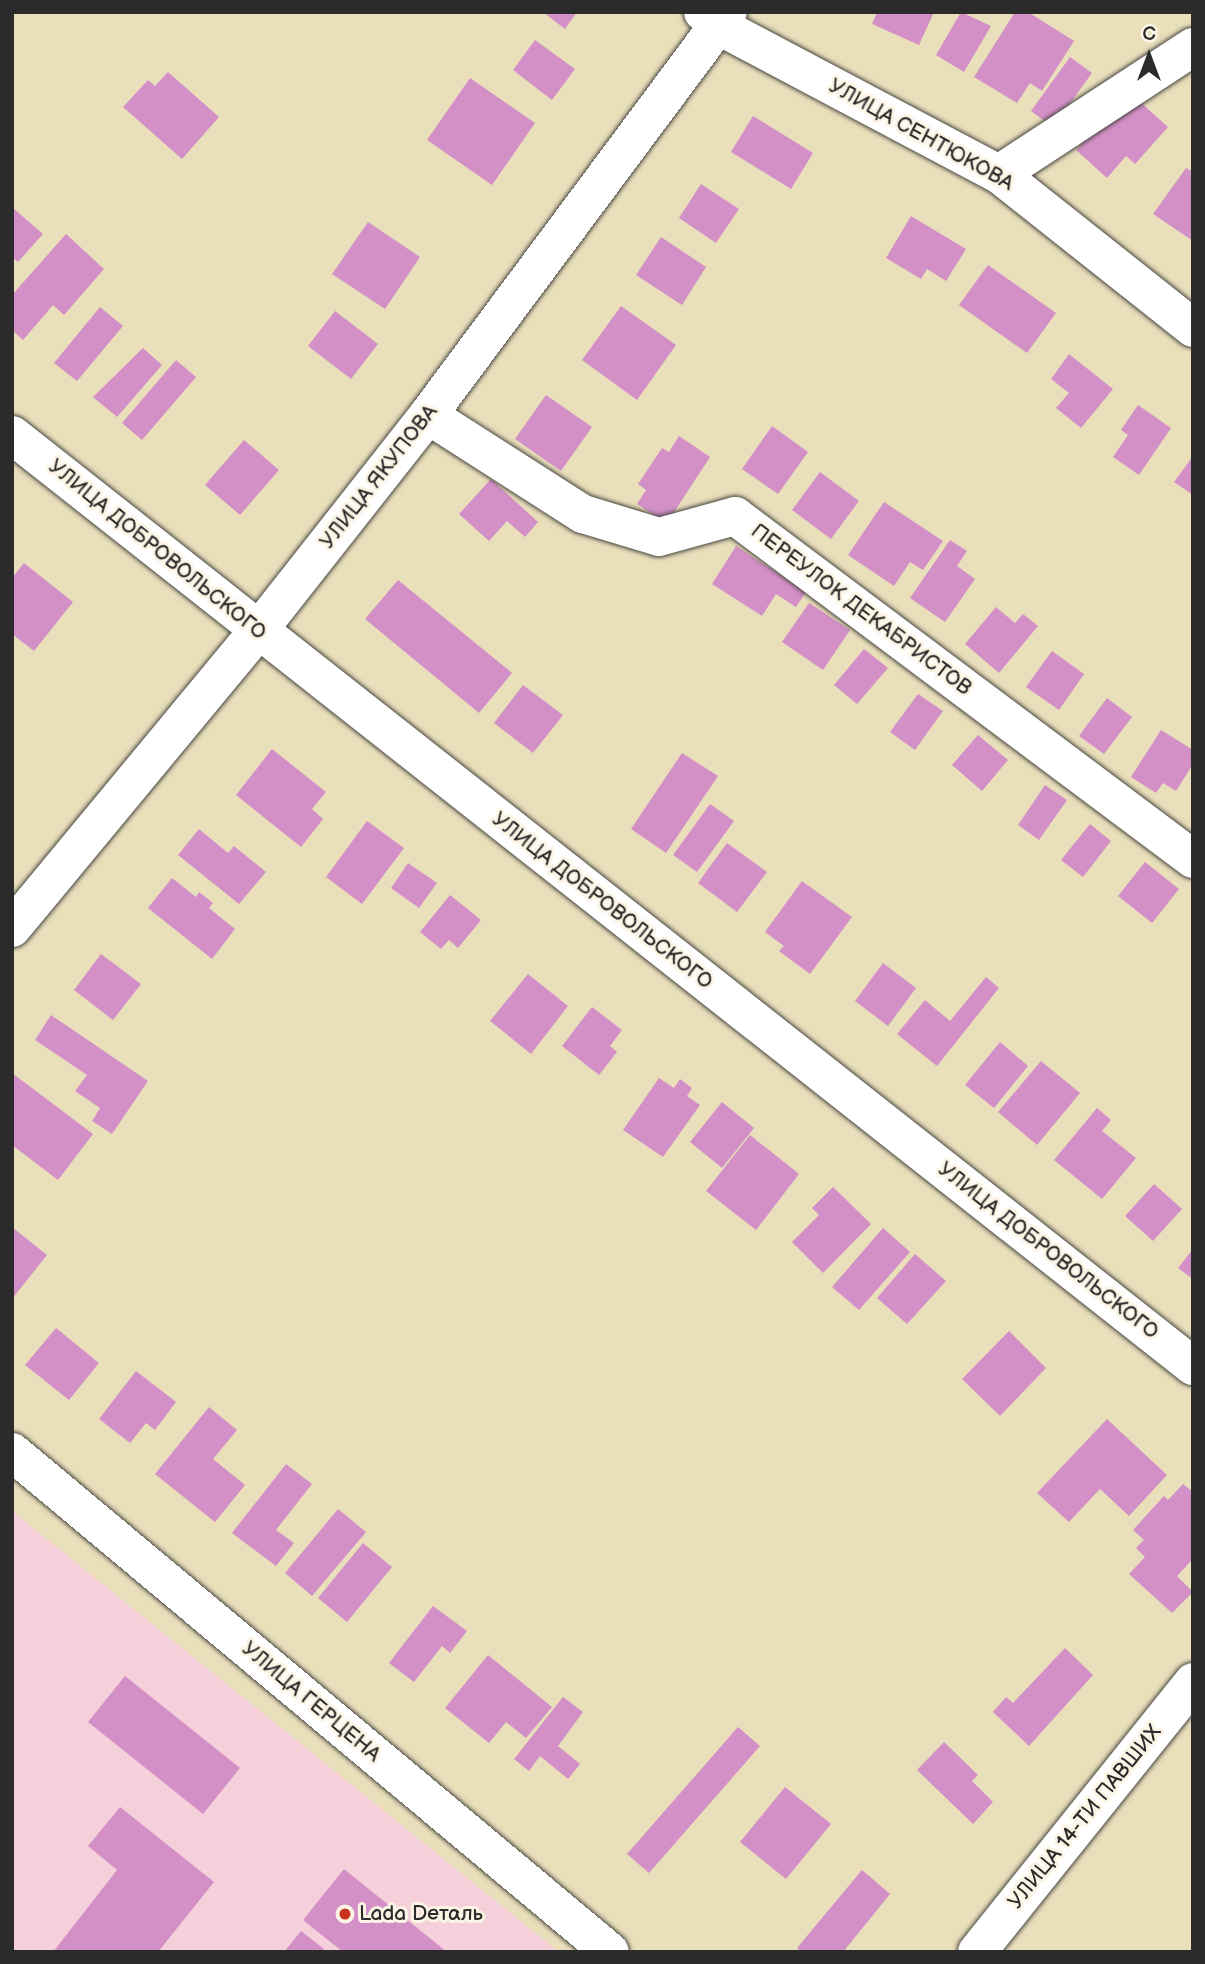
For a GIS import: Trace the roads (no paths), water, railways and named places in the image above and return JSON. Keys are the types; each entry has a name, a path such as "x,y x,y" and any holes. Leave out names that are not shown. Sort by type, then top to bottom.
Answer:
{"street":[{"name":"УЛИЦА СЕНТЮКОВА","path":"717,17 999,174 1193,328"},
{"name":"УЛИЦА ЯКУПОВА","path":"12,928 258,631 428,415 717,17"},
{"path":"999,174 1193,47"},
{"name":"ПЕРЕУЛОК ДЕКАБРИСТОВ","path":"428,415 583,514 659,537 735,516 1193,859"},
{"name":"УЛИЦА ДОБРОВОЛЬСКОГО","path":"12,435 1193,1366"},
{"name":"УЛИЦА ГЕРЦЕНА","path":"12,1452 610,1952"},
{"name":"УЛИЦА 14-ТИ ПАВШИХ","path":"977,1952 1193,1682"}],"place":[{"name":"Lada Dеталь","path":"345,1914"}]}
